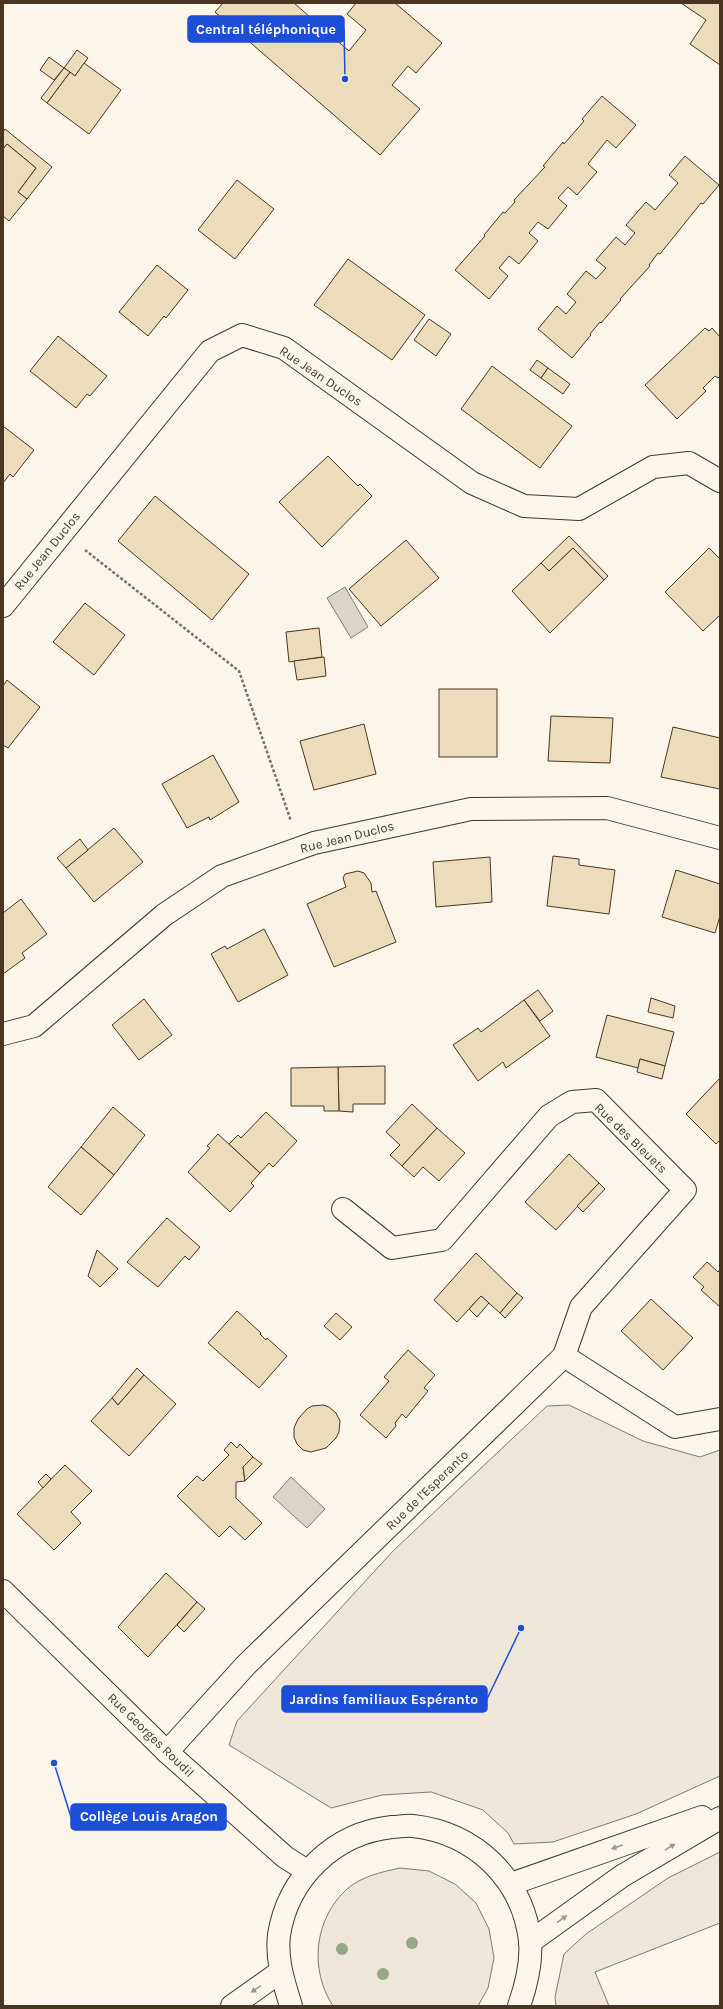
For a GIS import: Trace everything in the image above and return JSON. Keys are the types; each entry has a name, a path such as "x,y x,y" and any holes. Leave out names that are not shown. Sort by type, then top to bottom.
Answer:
{"street":[{"name":"Rue Jean Duclos","path":"3,606 210,351 242,335 284,348 472,483 524,506 579,509 653,467 689,463 720,480"},
{"name":"Rue Jean Duclos","path":"3,1034 34,1026 164,915 222,876 314,843 471,809 607,808 720,838"},
{"name":"Rue des Bleuets","path":"342,1209 392,1248 442,1240 548,1116 572,1102 596,1100 685,1190 581,1307 564,1356"},
{"path":"564,1356 674,1427 720,1419"},
{"name":"Rue de l'Esperanto","path":"167,1752 246,1665 564,1356"},
{"name":"Rue Georges Roudil","path":"3,1590 167,1752 285,1857 307,1871"},
{"path":"511,1884 720,1811"},
{"path":"530,1942 622,1876 720,1818"},
{"path":"291,2006 280,1972 279,1936 288,1902 307,1871 336,1845 373,1829 412,1826 451,1834 485,1855 511,1884 524,1912 530,1942 527,1980 519,2006"},
{"path":"232,2006 280,1972"}],"path":[{"path":"63,532 239,671 300,848"}],"shaded area":[{"path":"345,587 368,627 351,638 327,598"},
{"path":"569,1405 643,1441 700,1457 720,1450 720,1776 636,1814 553,1842 514,1844 508,1833 483,1810 431,1792 382,1795 331,1808 229,1745 237,1721 393,1551 547,1406"},
{"path":"291,1477 325,1509 307,1528 273,1497"},
{"path":"720,1852 720,1923 595,1972 609,2006 556,2006 555,1997 564,1954 586,1934 668,1878"},
{"path":"400,1868 429,1871 455,1884 476,1903 489,1929 494,1958 488,1988 478,2006 333,2006 325,1992 320,1976 318,1961 319,1945 322,1929 336,1901 347,1889 359,1881 372,1875"}],"building":[{"path":"223,3 294,3 349,51 366,30 347,14 356,3 395,3 442,43 416,73 408,66 392,85 420,109 380,155 215,12"},
{"path":"681,3 720,3 720,65 690,44 706,20"},
{"path":"77,50 88,58 75,76 64,68"},
{"path":"49,57 64,68 54,80 40,70"},
{"path":"84,63 121,90 89,134 47,103 70,72 75,76"},
{"path":"64,68 70,72 47,103 41,98"},
{"path":"602,96 636,125 616,148 607,140 588,164 597,172 577,195 568,187 558,198 567,206 548,229 538,222 529,233 538,241 519,264 509,256 499,268 508,276 489,299 455,270 485,236 484,235 503,212 505,213 515,202 514,200 545,167 543,166 563,142 564,144 584,121 582,119"},
{"path":"5,129 52,167 27,199 18,192 36,168 7,144 3,149 3,132"},
{"path":"7,144 36,168 18,192 27,199 9,221 3,216 3,149"},
{"path":"685,156 719,185 703,204 701,203 660,254 658,253 649,265 650,266 620,299 621,300 601,323 600,322 572,358 538,329 557,306 566,314 576,302 567,294 586,271 596,279 606,268 596,260 616,237 625,245 635,233 626,225 646,202 655,210 678,183 669,175"},
{"path":"237,180 274,209 235,259 198,230"},
{"path":"348,259 425,315 392,360 314,305"},
{"path":"157,265 188,290 166,318 164,316 148,336 119,312"},
{"path":"429,319 451,334 436,356 414,340"},
{"path":"705,328 709,331 712,328 720,337 720,376 718,378 715,376 703,388 706,391 677,419 645,385"},
{"path":"58,336 107,376 90,396 87,394 76,408 30,371"},
{"path":"537,360 548,368 541,378 530,370"},
{"path":"492,366 572,426 540,468 461,409"},
{"path":"548,368 570,384 563,394 541,378"},
{"path":"3,426 34,450 13,477 10,474 3,483"},
{"path":"328,456 358,486 360,484 372,496 322,547 279,502"},
{"path":"155,496 249,574 212,620 118,541"},
{"path":"569,536 608,576 604,580 573,548 549,571 541,563"},
{"path":"406,540 439,578 381,626 349,589"},
{"path":"573,548 604,580 550,633 512,591 541,563 549,571"},
{"path":"709,548 720,559 720,615 703,631 665,592"},
{"path":"85,603 125,635 94,675 53,642"},
{"path":"319,628 322,657 289,662 286,632"},
{"path":"324,657 326,676 297,680 294,661"},
{"path":"7,680 40,707 8,748 3,745 3,686"},
{"path":"439,689 497,689 497,757 439,757"},
{"path":"551,716 613,718 610,763 548,761"},
{"path":"364,724 376,774 314,790 300,741"},
{"path":"673,727 720,738 720,789 661,777"},
{"path":"213,755 239,802 210,820 209,817 187,828 162,784"},
{"path":"114,828 143,862 94,902 66,868"},
{"path":"80,839 88,850 66,868 57,858"},
{"path":"553,856 579,859 579,865 615,870 609,914 547,906"},
{"path":"490,857 492,902 436,907 433,862"},
{"path":"676,870 720,884 720,916 715,933 662,917"},
{"path":"358,871 364,873 371,883 372,892 376,891 396,942 334,967 307,904 346,887 343,878 345,874"},
{"path":"21,899 47,934 22,953 25,958 3,974 3,913"},
{"path":"264,929 288,975 238,1002 211,954 225,946 227,949"},
{"path":"538,990 553,1011 540,1021 524,1000"},
{"path":"651,998 675,1006 673,1018 648,1012"},
{"path":"144,999 172,1035 139,1060 112,1025"},
{"path":"524,1000 550,1036 506,1068 503,1062 478,1081 453,1045 478,1028 481,1032"},
{"path":"607,1015 674,1032 665,1066 640,1059 638,1068 596,1057"},
{"path":"640,1059 665,1066 662,1079 637,1072"},
{"path":"385,1066 385,1104 353,1104 353,1112 339,1111 338,1067"},
{"path":"338,1067 339,1111 324,1111 324,1106 291,1106 291,1068"},
{"path":"720,1078 720,1140 716,1144 686,1114"},
{"path":"412,1104 437,1128 402,1166 390,1155 400,1145 386,1132"},
{"path":"113,1107 145,1135 114,1175 81,1147"},
{"path":"266,1112 297,1141 273,1167 269,1163 260,1173 229,1144 238,1135 241,1138"},
{"path":"437,1128 465,1153 439,1181 423,1167 414,1177 402,1166"},
{"path":"218,1134 260,1173 251,1183 254,1186 230,1212 188,1172 210,1148 207,1146"},
{"path":"81,1147 114,1175 81,1215 48,1187"},
{"path":"569,1154 599,1183 556,1230 525,1202"},
{"path":"599,1183 605,1189 583,1212 577,1206"},
{"path":"167,1218 200,1247 189,1260 185,1256 158,1287 127,1262"},
{"path":"97,1250 118,1269 100,1287 88,1276"},
{"path":"476,1253 517,1293 500,1313 481,1296 457,1322 434,1300"},
{"path":"707,1262 718,1272 720,1269 720,1307 701,1290 704,1287 693,1277"},
{"path":"517,1293 523,1298 505,1318 500,1313"},
{"path":"481,1296 489,1303 477,1317 469,1309"},
{"path":"651,1299 693,1338 663,1370 621,1331"},
{"path":"237,1311 261,1333 260,1334 266,1340 267,1338 287,1356 259,1388 208,1343"},
{"path":"336,1313 352,1327 340,1340 324,1326"},
{"path":"408,1350 435,1375 424,1388 428,1391 406,1418 402,1414 395,1423 396,1426 386,1438 360,1415 389,1381 384,1377"},
{"path":"137,1368 144,1375 118,1405 112,1398"},
{"path":"144,1375 176,1404 129,1456 91,1421 112,1398 118,1405"},
{"path":"323,1405 329,1407 336,1413 340,1421 339,1432 336,1438 326,1448 311,1452 303,1450 297,1444 294,1437 294,1428 298,1419 307,1409 312,1406"},
{"path":"231,1442 237,1448 240,1444 253,1457 243,1467 245,1481 236,1482 236,1498 262,1523 245,1540 230,1526 219,1537 177,1496 197,1476 203,1481 229,1455 224,1450"},
{"path":"253,1457 262,1464 245,1481 243,1467"},
{"path":"65,1465 92,1491 71,1512 81,1523 54,1550 17,1514"},
{"path":"46,1474 51,1479 43,1488 38,1482"},
{"path":"166,1573 197,1602 148,1657 118,1627"},
{"path":"197,1602 205,1609 184,1632 177,1625"}],"place":[{"name":"Central téléphonique","path":"345,79"},
{"name":"Jardins familiaux Espéranto","path":"521,1628"},
{"name":"Collège Louis Aragon","path":"54,1763"}]}
